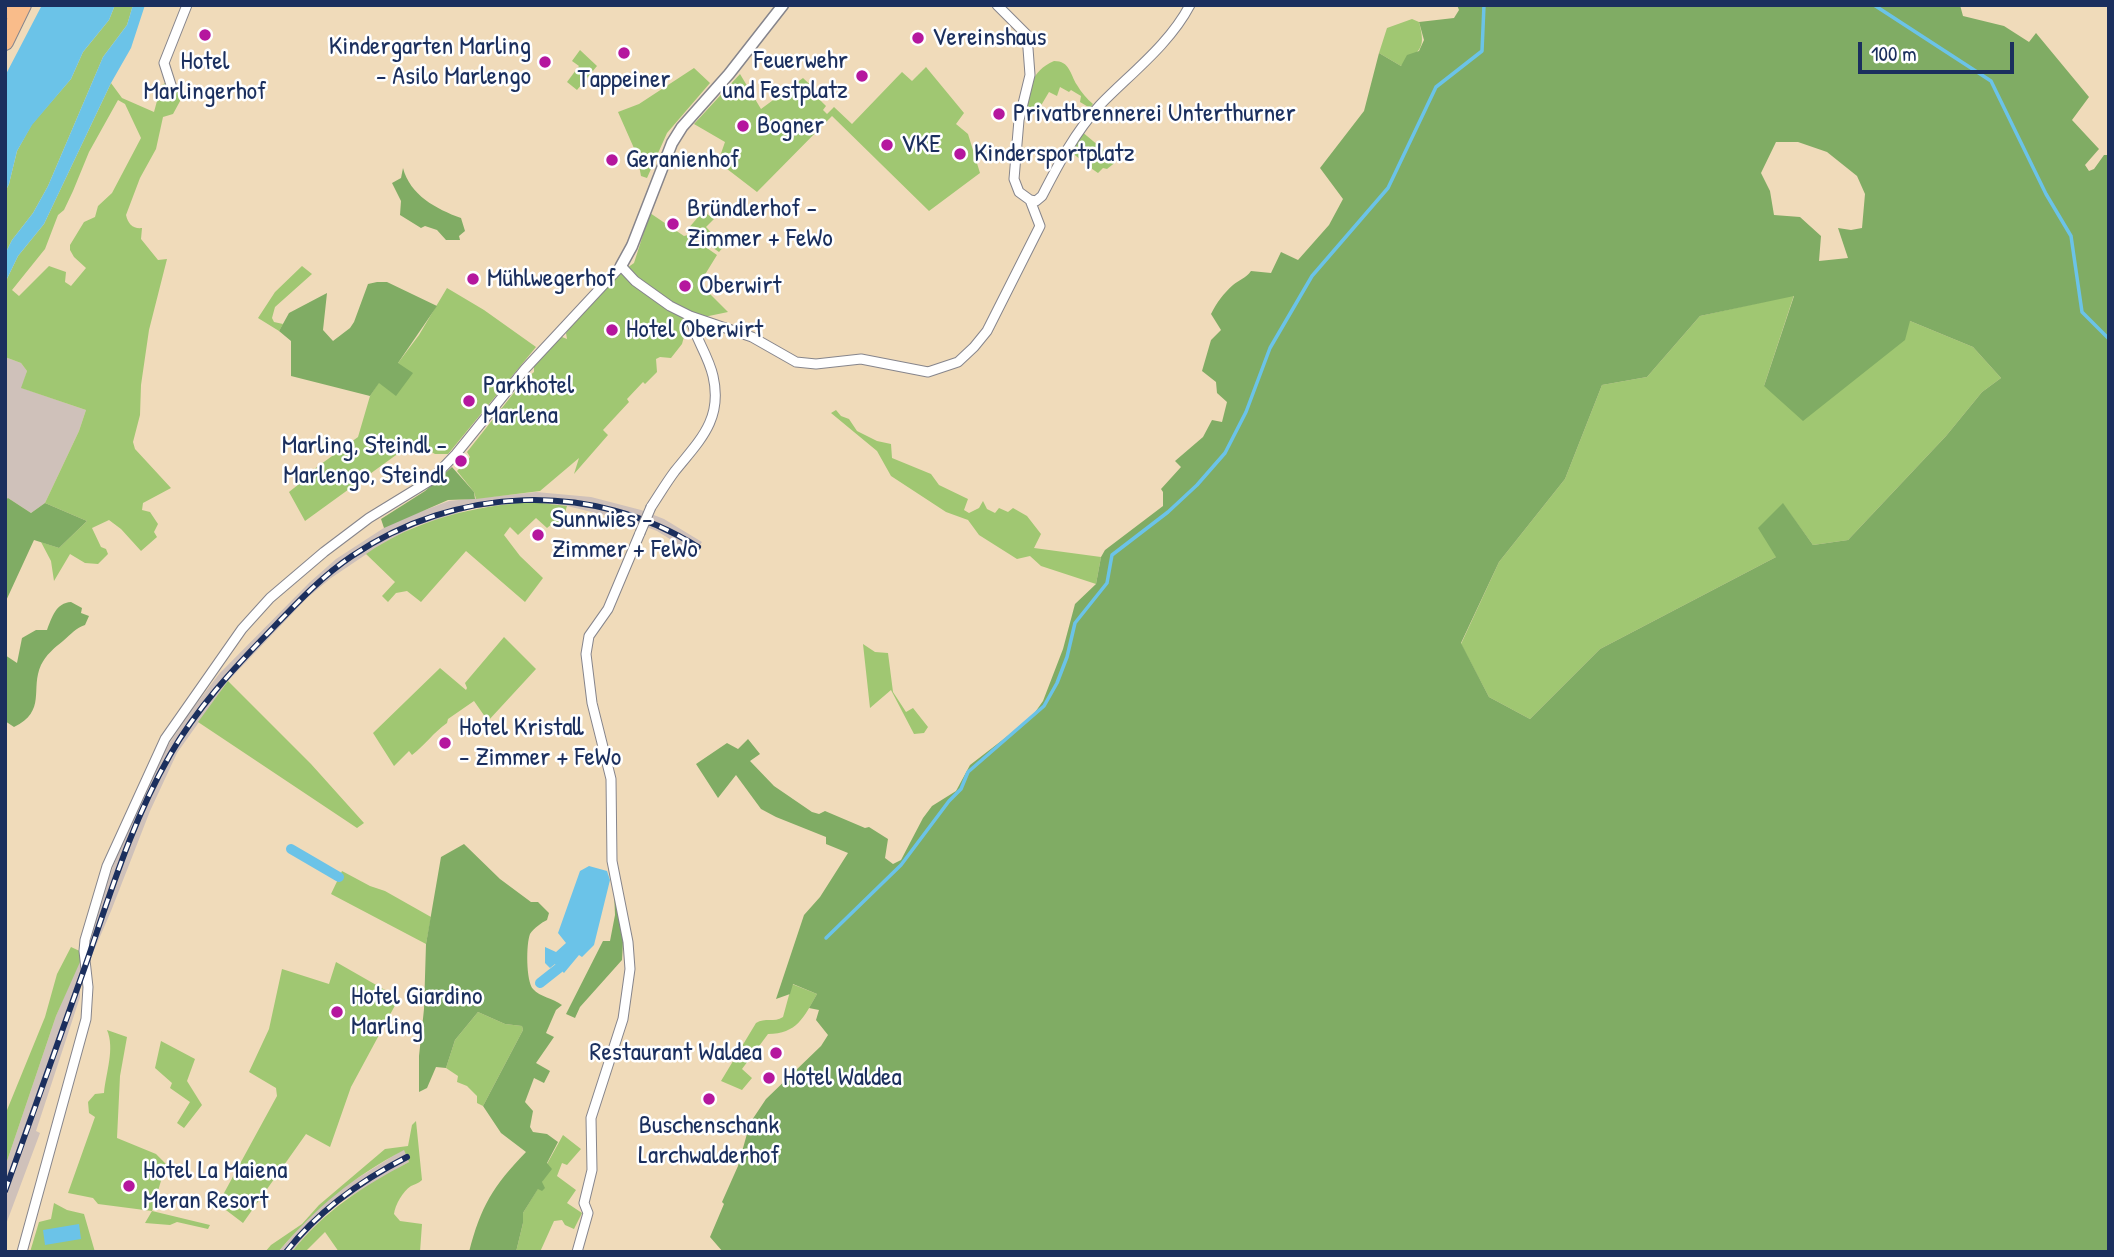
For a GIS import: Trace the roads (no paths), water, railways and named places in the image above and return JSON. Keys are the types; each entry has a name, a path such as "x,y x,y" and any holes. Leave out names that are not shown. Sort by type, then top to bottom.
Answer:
{"highway":[{"path":"5,11 8,5"},
{"path":"5,42 23,5"}],"street":[{"path":"172,88 164,63 187,5"},
{"path":"23,1252 86,1019 88,987 84,951 100,883 137,796 165,740 256,611 348,534 431,480 456,454 524,369 621,266 632,246 672,143 682,127 729,74 783,5"},
{"path":"621,266 650,292 690,316 752,337 796,362 816,364 861,359 928,372 958,362 974,348 993,320 1040,226 1030,201 1020,192 1014,179 1019,120 1030,75 1027,35 998,5"},
{"path":"1030,201 1036,201 1042,196 1067,150 1096,110 1175,29 1190,5"},
{"path":"577,1252 589,1213 584,1203 592,1170 591,1118 622,1019 630,969 628,942 612,861 611,779 592,703 586,654 589,636 608,609 651,508 670,478 706,432 715,410 713,376 701,342 693,330 690,316"}],"water":[{"path":"42,5 115,5 109,20 83,52 71,79 32,125 17,151 5,192 5,76"},
{"path":"133,5 145,5 131,48 111,83 44,224 18,256 5,283 5,254 48,186 103,57 127,25"},
{"path":"589,866 607,871 610,880 594,945 582,957 579,955 564,973 555,964 550,968 545,963 545,947 556,952 566,943 558,933 580,871"},
{"path":"79,1224 81,1239 45,1245 43,1230"}],"waterway":[{"path":"826,938 901,865 961,789 968,772 1044,706 1067,657 1075,623 1107,583 1112,555 1168,512 1225,453 1246,412 1270,348 1312,276 1388,188 1436,87 1482,51 1484,5"},
{"path":"1874,5 1991,81 2046,194 2071,236 2082,312 2109,339"},
{"path":"291,849 339,877"},
{"path":"540,983 559,968"}],"railway":[{"path":"5,1191 124,856 157,779 192,721 216,690 330,572 392,533 435,516 479,505 524,500 569,502 614,510 657,525 698,547"},
{"path":"286,1252 312,1223 341,1198 407,1157"}],"place":[{"name":"Hotel Marlingerhof","path":"205,35"},
{"name":"Vereinshaus","path":"918,38"},
{"name":"Tappeiner","path":"624,53"},
{"name":"Kindergarten Marling - Asilo Marlengo","path":"545,62"},
{"name":"Feuerwehr und Festplatz","path":"862,76"},
{"name":"Privatbrennerei Unterthurner","path":"999,114"},
{"name":"Bogner","path":"743,126"},
{"name":"VKE","path":"887,145"},
{"name":"Kindersportplatz","path":"960,154"},
{"name":"Geranienhof","path":"612,160"},
{"name":"Bründlerhof - Zimmer + FeWo","path":"673,224"},
{"name":"Mühlwegerhof","path":"473,279"},
{"name":"Oberwirt","path":"685,286"},
{"name":"Hotel Oberwirt","path":"612,330"},
{"name":"Parkhotel Marlena","path":"469,401"},
{"name":"Marling, Steindl - Marlengo, Steindl","path":"461,461"},
{"name":"Sunnwies - Zimmer + FeWo","path":"538,535"},
{"name":"Hotel Kristall - Zimmer + FeWo","path":"445,743"},
{"name":"Hotel Giardino Marling","path":"337,1012"},
{"name":"Restaurant Waldea","path":"776,1053"},
{"name":"Hotel Waldea","path":"769,1078"},
{"name":"Buschenschank Larchwalderhof","path":"709,1099"},
{"name":"Hotel La Maiena Meran Resort","path":"129,1186"}]}
